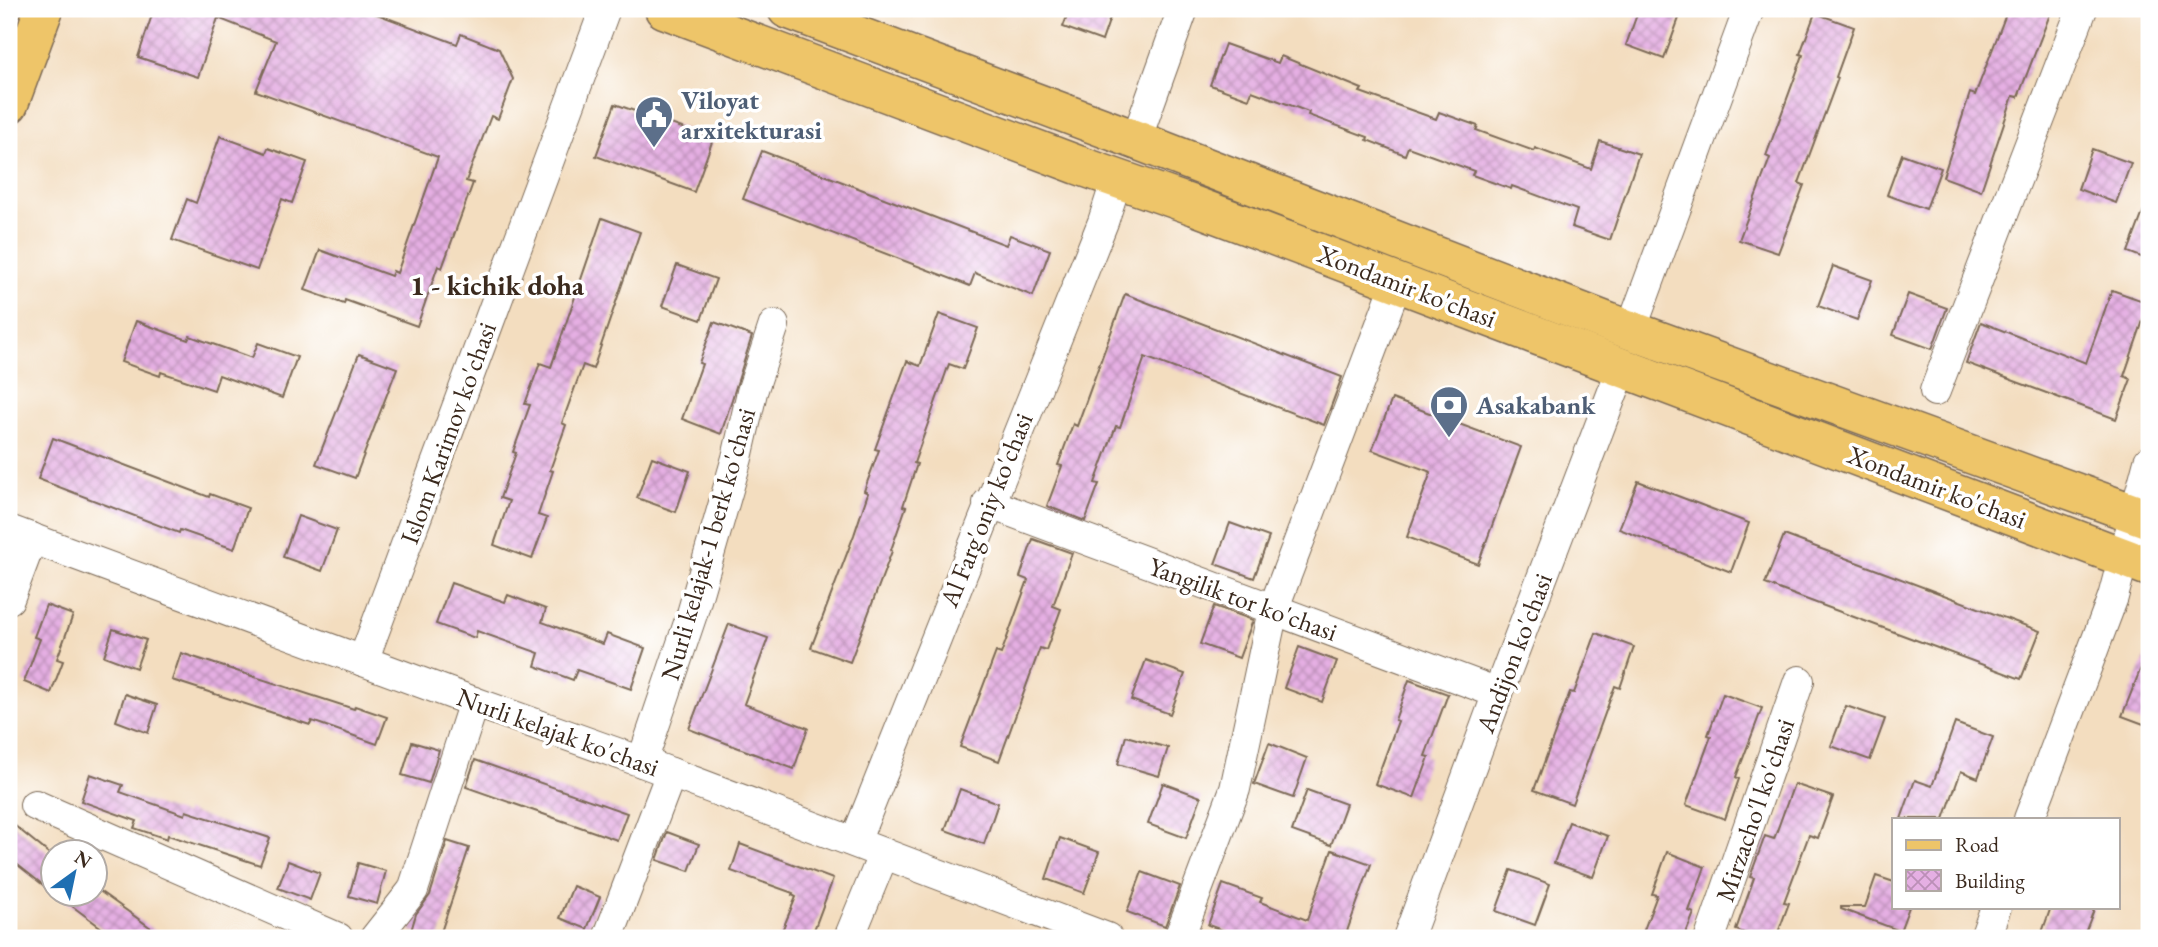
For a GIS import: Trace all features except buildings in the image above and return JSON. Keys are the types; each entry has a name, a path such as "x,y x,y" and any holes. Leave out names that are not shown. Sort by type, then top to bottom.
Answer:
{"main road":[{"path":"9,104 44,9"},
{"name":"Xondamir ko'chasi","path":"664,9 2137,562"},
{"name":"Xondamir ko'chasi","path":"787,9 1631,330 2142,517"}],"street":[{"name":"Islom Karimov ko'chasi","path":"363,661 605,9"},
{"path":"1136,140 1183,9"},
{"path":"1631,330 1749,9"},
{"path":"1935,391 2082,9"},
{"name":"Al Farg'oniy ko'chasi","path":"855,842 1117,179"},
{"path":"1179,938 1235,789 1273,610 1396,282"},
{"name":"Nurli kelajak-1 berk ko'chasi","path":"642,762 692,614 737,458 752,392 774,326"},
{"name":"Andijon ko'chasi","path":"1408,938 1622,368"},
{"path":"2029,818 2113,597 2137,562 2149,461"},
{"name":"Yangilik tor ko'chasi","path":"988,503 1498,693"},
{"name":"Nurli kelajak ko'chasi","path":"20,534 642,762 1107,938"},
{"path":"9,599 20,534"},
{"name":"Mirzacho'l ko'chasi","path":"1710,938 1800,681"},
{"path":"375,938 413,890 474,702"},
{"path":"608,938 671,773"},
{"path":"35,805 338,938"},
{"path":"849,938 884,853"},
{"path":"1985,938 1996,908"}],"place":[{"name":"Viloyat arxitekturasi","path":"654,149"},
{"name":"Asakabank","path":"1449,439"}],"district":[{"name":"1 - kichik doha","path":"497,285"}]}
